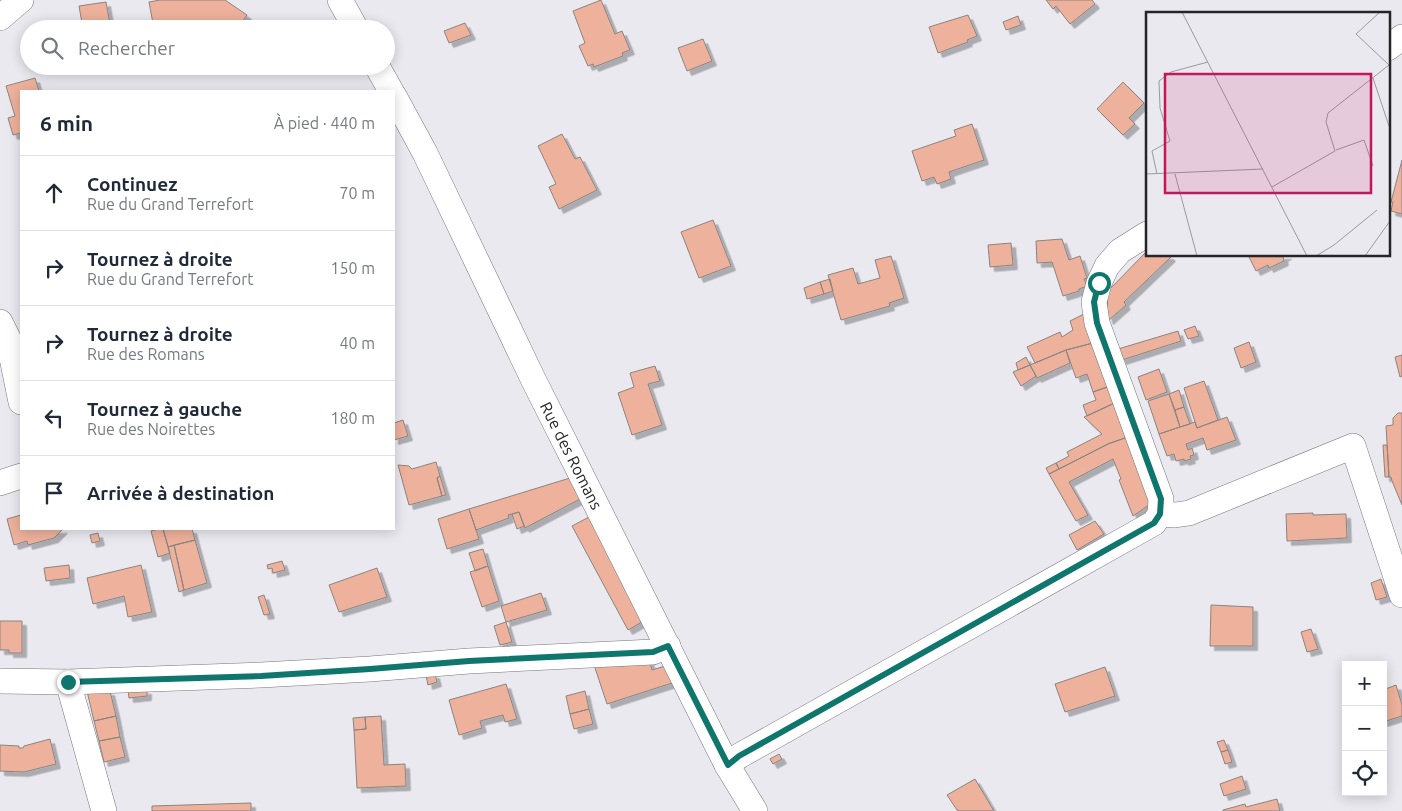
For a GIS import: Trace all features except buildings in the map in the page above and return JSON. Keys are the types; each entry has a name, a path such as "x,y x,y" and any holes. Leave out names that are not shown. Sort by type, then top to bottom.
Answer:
{"street":[{"path":"0,18 21,0"},
{"path":"340,0 351,20"},
{"path":"1390,46 1402,37"},
{"path":"382,75 390,90"},
{"name":"Rue des Romans","path":"395,98 426,153 533,379 728,765 755,811"},
{"path":"728,765 739,756 1154,523 1160,514 1161,499 1097,323 1094,302 1099,283 1107,266 1120,252 1146,235"},
{"path":"0,322 8,338 20,397"},
{"path":"1160,514 1175,515 1189,513 1353,446 1402,595"},
{"path":"0,483 20,476"},
{"path":"0,681 68,682 261,676 469,661 653,652 668,646"},
{"path":"68,682 104,811"}],"route":[{"path":"68,682 261,676 469,661 653,652 668,646 728,765 739,756 1154,523 1160,514 1161,499 1097,323 1094,302 1099,283"}]}
